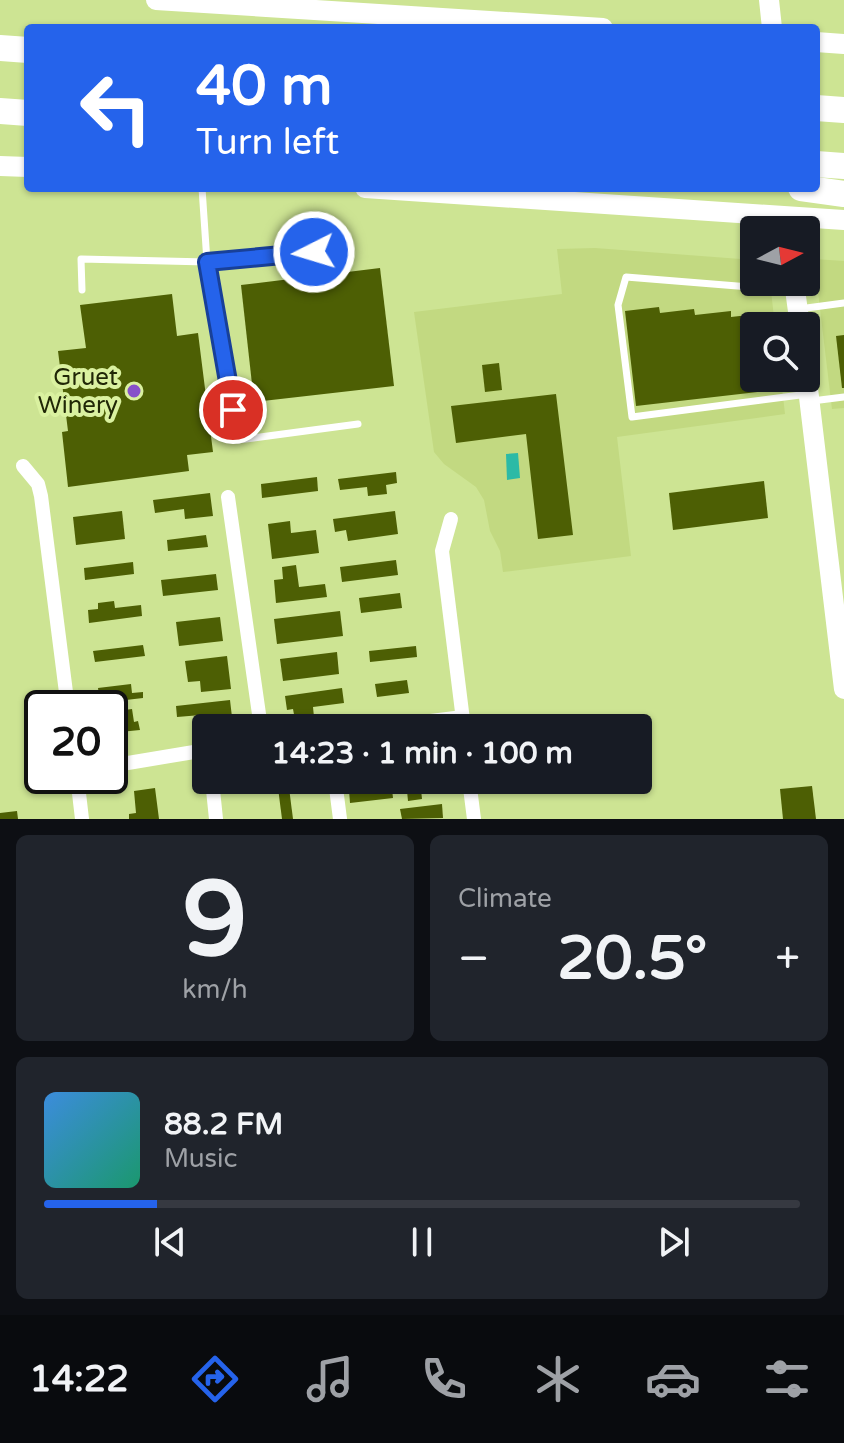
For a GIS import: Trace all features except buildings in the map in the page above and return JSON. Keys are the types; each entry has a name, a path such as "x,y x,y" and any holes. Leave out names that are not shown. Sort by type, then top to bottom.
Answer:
{"highway":[{"path":"0,48 24,50"},
{"path":"820,105 844,101"},
{"path":"820,107 844,110"},
{"path":"0,111 24,113"},
{"path":"820,164 844,166"},
{"path":"820,191 844,194"}],"main road":[{"path":"156,0 539,24"},
{"path":"769,0 772,24"},
{"path":"820,42 844,44"},
{"path":"0,166 24,167"},
{"path":"413,192 740,219"},
{"path":"820,221 844,220"},
{"path":"808,392 844,689"}],"street":[{"path":"23,466 32,474 41,496 66,690"},
{"path":"228,497 259,714"},
{"path":"451,519 442,551 462,714"},
{"path":"128,763 192,752"},
{"path":"79,794 82,819"},
{"path":"213,794 216,819"},
{"path":"337,794 340,819"},
{"path":"471,794 474,819"}],"lane":[{"path":"202,192 207,262 238,440 358,424"},
{"path":"82,290 81,259 207,262 314,252"},
{"path":"740,286 626,277 618,305 632,417 844,397"},
{"path":"817,312 844,303"}],"shaded area":[{"path":"595,248 740,259 740,296 772,296 773,312 740,312 740,392 783,392 785,414 617,437 631,556 503,572 500,551 490,531 484,500 476,487 444,464 434,452 414,312 562,294 557,249"},
{"path":"820,259 844,261 844,408 832,409 818,296"}],"water":[{"path":"518,453 520,478 507,480 506,454"}],"place":[{"name":"Gruet Winery","path":"134,391"}],"route":[{"path":"233,410 207,262 314,252"}]}
